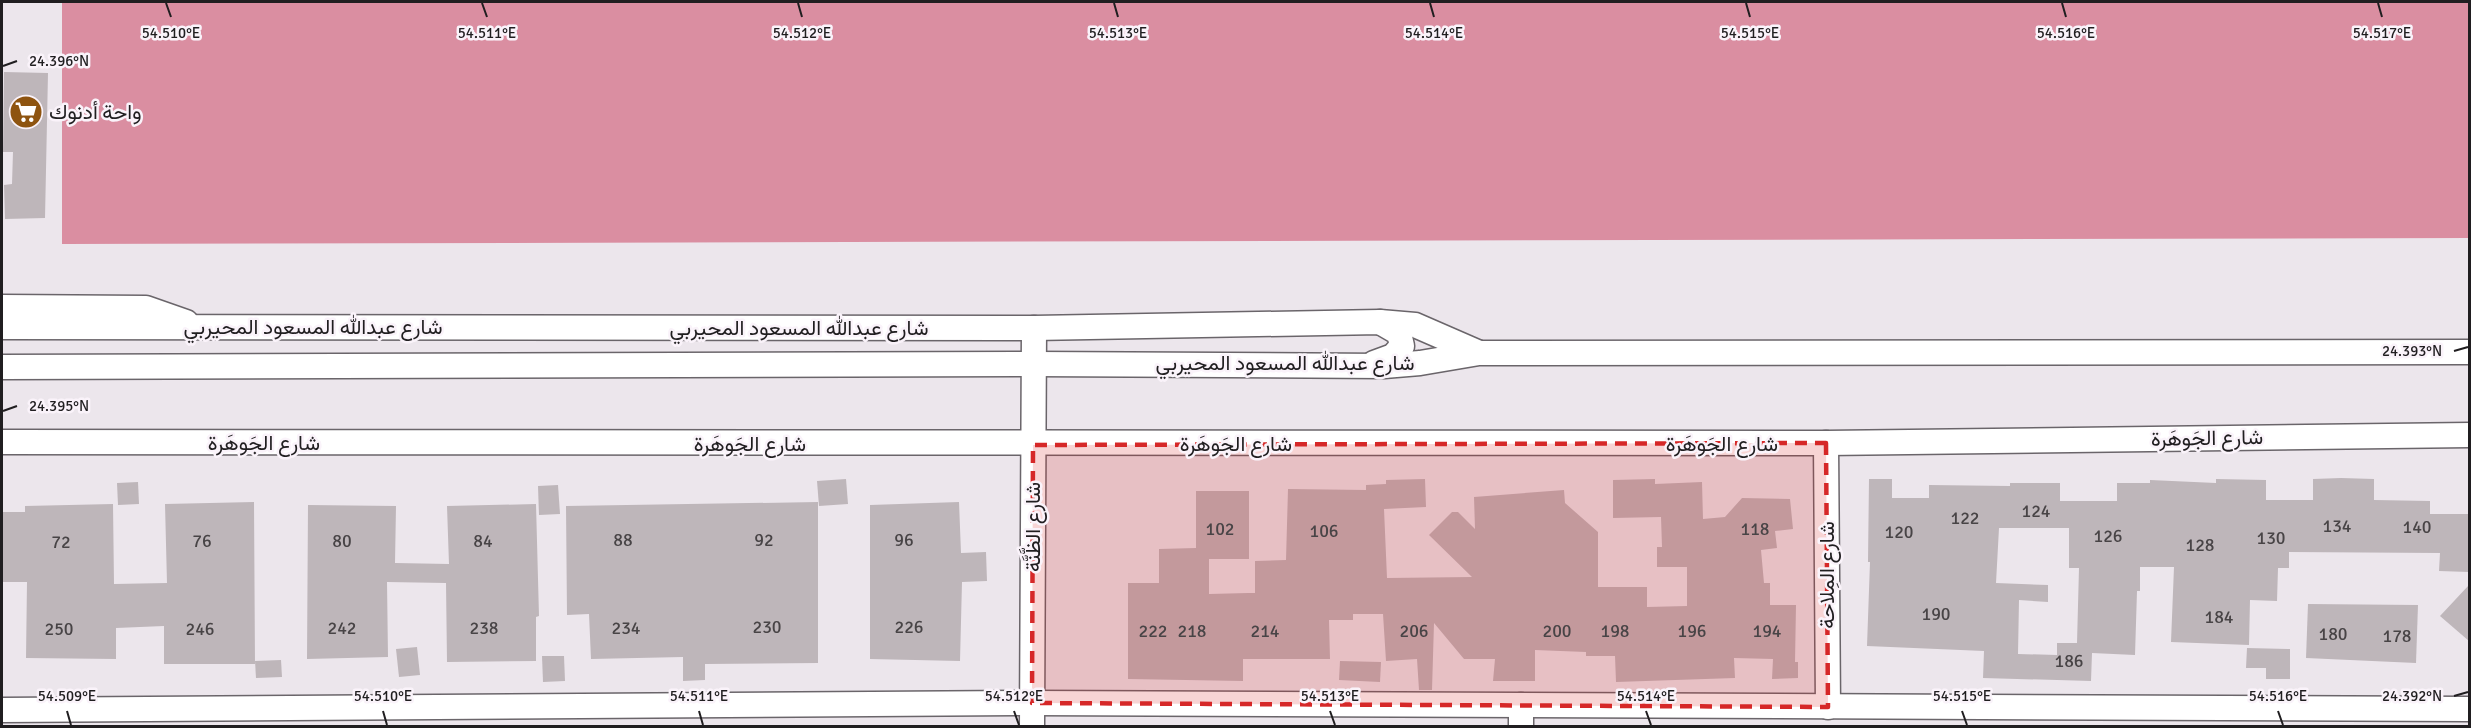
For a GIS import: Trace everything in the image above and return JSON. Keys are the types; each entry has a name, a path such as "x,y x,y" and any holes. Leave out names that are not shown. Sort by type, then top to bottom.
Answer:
{"street":[{"path":"2,307 146,308 196,327"},
{"path":"1369,365 1394,356 1402,346 1399,333 1380,322"},
{"name":"شارع عبدالله المسعود المحيربي","path":"2,327 1034,328 1380,322 1414,325 1479,353"},
{"name":"شارع الظَّنَّة","path":"1032,726 1034,328"},
{"path":"1479,353 2469,352"},
{"name":"شارع عبدالله المسعود المحيربي","path":"2,367 1369,365 1420,363 1479,353"},
{"name":"شارع الجَوهَرة","path":"2,442 1033,445 1826,443 2469,435"},
{"name":"شارع المِلاحة","path":"1826,443 1828,707"},
{"path":"2,710 1032,702 1298,715 1765,716 1828,707 2469,709"}],"highlighted area":[{"path":"1826,443 1828,707 1032,703 1033,445"}],"shaded area":[{"path":"2469,2 2469,238 62,244 62,3"}],"building":[{"path":"4,72 48,73 45,218 5,219 4,185 12,184 13,152 3,152"},
{"path":"846,479 848,504 819,506 817,481"},
{"path":"1425,479 1426,507 1384,509 1387,578 1472,577 1429,535 1452,512 1458,512 1475,529 1474,497 1564,490 1565,503 1598,532 1598,587 1647,587 1647,607 1687,606 1687,567 1657,567 1657,547 1662,547 1661,517 1613,518 1613,480 1655,479 1655,484 1702,482 1703,519 1725,517 1742,498 1790,499 1793,529 1775,531 1777,548 1761,550 1764,583 1770,583 1770,605 1796,605 1795,662 1798,662 1798,678 1772,679 1773,659 1734,658 1735,678 1616,682 1615,656 1586,656 1586,652 1535,650 1535,681 1493,681 1495,659 1464,659 1434,623 1432,690 1419,690 1417,659 1386,661 1383,614 1353,614 1353,620 1329,620 1330,659 1243,659 1243,681 1128,679 1128,583 1159,583 1159,549 1196,548 1196,491 1249,491 1249,559 1209,559 1209,594 1255,593 1255,561 1286,560 1288,489 1366,490 1366,485 1386,484 1386,480"},
{"path":"1869,479 1892,479 1892,498 1929,498 1929,485 2010,486 2010,483 2060,483 2060,501 2117,501 2117,483 2150,483 2150,480 2216,483 2216,479 2266,480 2266,500 2313,500 2313,479 2374,479 2374,500 2430,501 2430,514 2469,514 2469,572 2439,571 2440,553 2289,552 2289,568 2278,568 2277,601 2250,600 2249,645 2171,642 2174,567 2140,567 2135,655 2092,653 2091,681 1983,678 1984,651 1867,646 1870,562 1868,562","holes":["1999,528 2069,528 2069,568 2079,568 2077,643 2057,643 2057,655 2018,654 2019,600 2048,602 2048,585 1996,583"]},
{"path":"138,482 139,504 118,505 117,483"},
{"path":"558,485 560,514 539,515 538,486"},
{"path":"254,502 255,664 164,664 164,626 116,628 116,659 26,658 27,582 2,582 2,512 25,512 25,506 113,504 114,584 167,583 165,504"},
{"path":"818,502 818,663 705,664 705,680 683,681 683,657 591,659 589,614 567,615 566,506"},
{"path":"959,502 961,553 986,552 987,581 962,582 960,661 870,659 870,505"},
{"path":"536,504 539,616 536,617 536,661 447,662 446,583 387,582 388,657 307,659 308,505 396,506 395,563 449,564 447,506"},
{"path":"2469,585 2469,641 2440,616"},
{"path":"2308,604 2418,605 2416,663 2306,658"},
{"path":"417,647 420,675 399,677 396,649"},
{"path":"2247,648 2290,649 2290,679 2266,679 2266,668 2246,668"},
{"path":"542,656 564,656 565,681 543,682"},
{"path":"281,660 282,677 256,678 255,661"},
{"path":"1340,661 1381,662 1380,682 1339,680"}],"place":[{"name":"واحة أدنوك","path":"26,112"}]}
